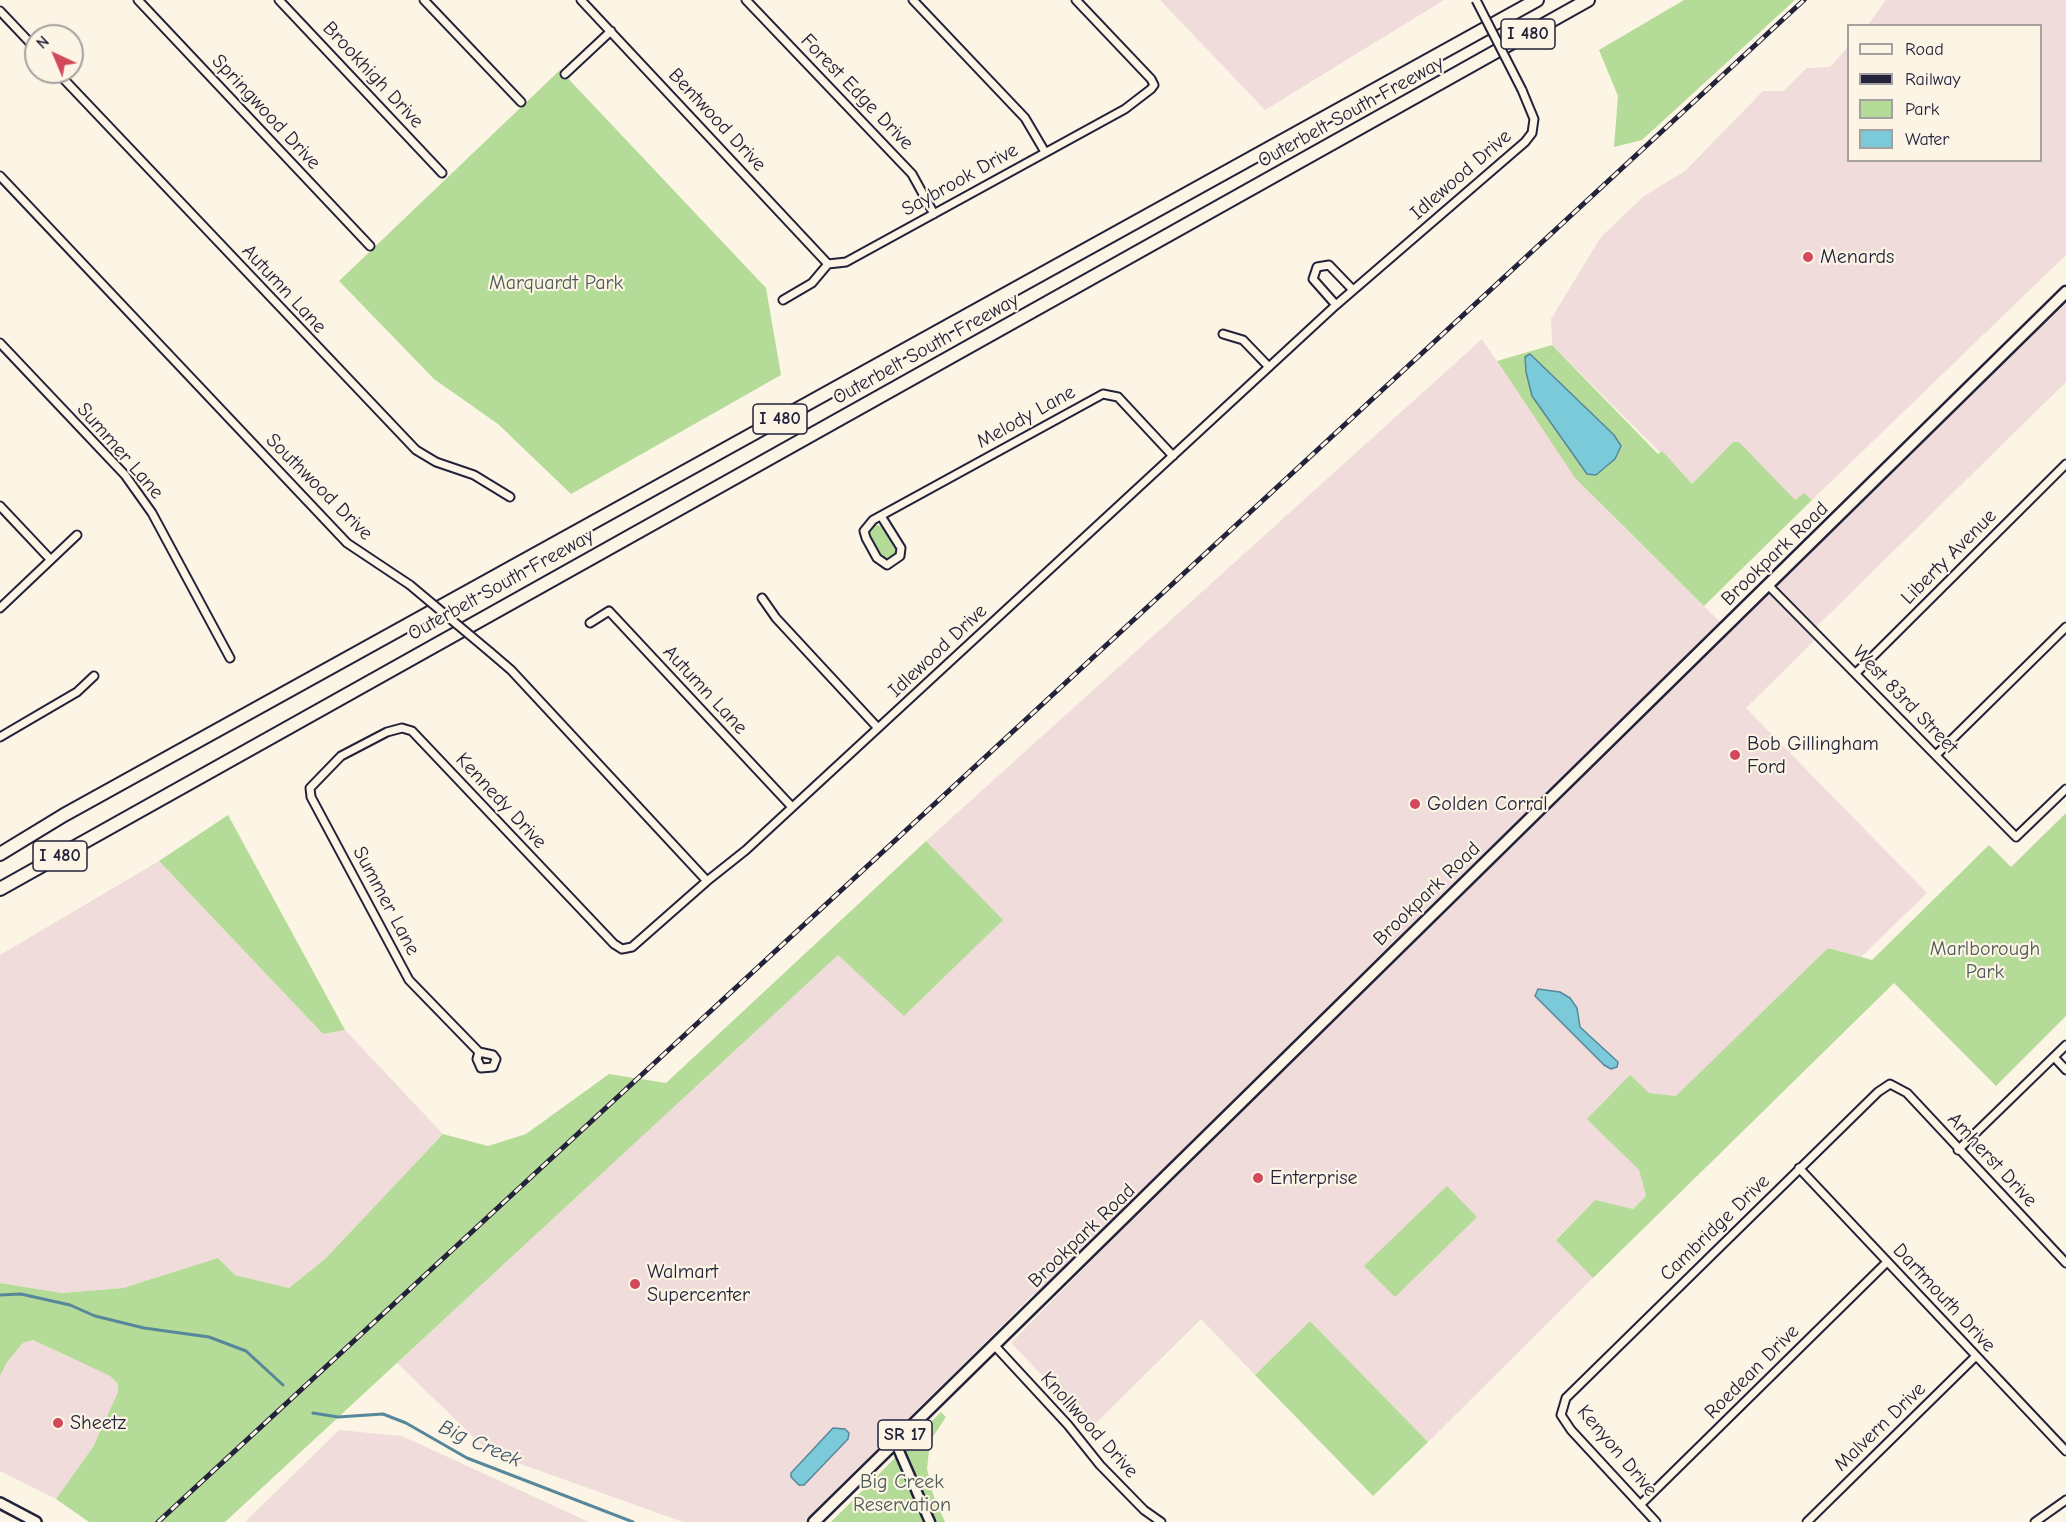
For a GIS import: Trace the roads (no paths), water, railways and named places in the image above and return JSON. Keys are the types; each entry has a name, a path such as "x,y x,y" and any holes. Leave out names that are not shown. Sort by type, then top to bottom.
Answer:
{"highway":[{"name":"Outerbelt South Freeway","path":"0,854 64,815 1537,0"},
{"name":"Outerbelt South Freeway","path":"0,889 1589,0"}],"main road":[{"name":"Brookpark Road","path":"814,1522 896,1444 2066,292"},
{"path":"0,1503 36,1522"}],"street":[{"name":"Springwood Drive","path":"138,0 370,246"},
{"name":"Brookhigh Drive","path":"279,0 442,173"},
{"path":"424,0 521,102"},
{"name":"Bentwood Drive","path":"580,0 828,264"},
{"name":"Forest Edge Drive","path":"746,0 912,174 934,214"},
{"path":"913,0 1025,118 1045,152"},
{"name":"Saybrook Drive","path":"828,264 846,262 1125,109 1148,93 1154,85 1151,79 1076,0"},
{"name":"Idlewood Drive","path":"622,949 638,943 706,881 746,850 1336,305 1530,137 1534,129 1534,114 1476,0"},
{"path":"0,11 24,36"},
{"path":"565,74 610,31"},
{"name":"Autumn Lane","path":"68,84 416,450 436,462 474,475 510,497"},
{"name":"Southwood Drive","path":"0,176 347,543 410,585 511,670 706,881"},
{"path":"783,300 812,283 828,264"},
{"path":"1336,305 1313,279 1317,267 1329,265 1353,290"},
{"path":"1223,334 1243,339 1269,367"},
{"name":"Summer Lane","path":"0,343 125,475 152,513 230,658"},
{"name":"Melody Lane","path":"881,516 901,548 900,556 887,565 877,558 864,531 867,525 881,516 1103,394 1118,397 1173,456"},
{"name":"Liberty Avenue","path":"1856,673 2066,464"},
{"path":"0,506 51,559"},
{"path":"0,608 77,535"},
{"name":"West 83rd Street","path":"1768,585 2016,837 2066,789"},
{"path":"762,598 776,618 878,728"},
{"name":"Autumn Lane","path":"590,622 609,612 792,807"},
{"path":"1936,755 2066,627"},
{"path":"0,737 77,692 94,676"},
{"name":"Kennedy Drive","path":"340,756 387,732 402,728 412,731 614,944 622,949"},
{"name":"Summer Lane","path":"340,756 310,788 311,797 409,981 479,1052"},
{"path":"1958,1150 2066,1045"},
{"path":"2054,1057 2066,1070"},
{"name":"Amherst Drive","path":"1890,1084 1907,1093 2066,1263"},
{"name":"Cambridge Drive","path":"1566,1398 1799,1168 1878,1092 1890,1084"},
{"name":"Dartmouth Drive","path":"1799,1168 2066,1450"},
{"name":"Roedean Drive","path":"1640,1505 1887,1262"},
{"name":"Knollwood Drive","path":"995,1346 1068,1425 1100,1465 1144,1510 1161,1522"},
{"name":"Malvern Drive","path":"1807,1522 1976,1356"},
{"name":"Kenyon Drive","path":"1566,1398 1561,1415 1571,1430 1656,1522"},
{"path":"896,1444 930,1522"},
{"path":"2035,1522 2066,1500"}],"water":[{"path":"1530,354 1614,435 1621,446 1615,459 1596,475 1587,474 1532,396 1525,357"},
{"path":"1538,989 1560,992 1570,998 1577,1008 1580,1027 1618,1062 1617,1067 1611,1069 1604,1065 1535,996"},
{"path":"833,1428 845,1429 849,1433 848,1439 804,1485 799,1485 791,1477 791,1473"}],"waterway":[{"name":"Big Creek","path":"0,1295 21,1294 70,1305 95,1316 144,1328 209,1337 246,1351 283,1385"},
{"name":"Big Creek","path":"313,1413 338,1417 383,1414 406,1423 467,1458 633,1522"}],"railway":[{"path":"158,1522 1804,0"}],"place":[{"name":"Menards","path":"1808,257"},
{"name":"Bob Gillingham Ford","path":"1735,755"},
{"name":"Golden Corral","path":"1415,804"},
{"name":"Enterprise","path":"1258,1178"},
{"name":"Walmart Supercenter","path":"635,1284"},
{"name":"Sheetz","path":"58,1423"}],"park label":[{"name":"Marquardt Park","path":"556,283"},
{"name":"Marlborough Park","path":"1985,960"},
{"name":"Big Creek Reservation","path":"902,1494"}]}
